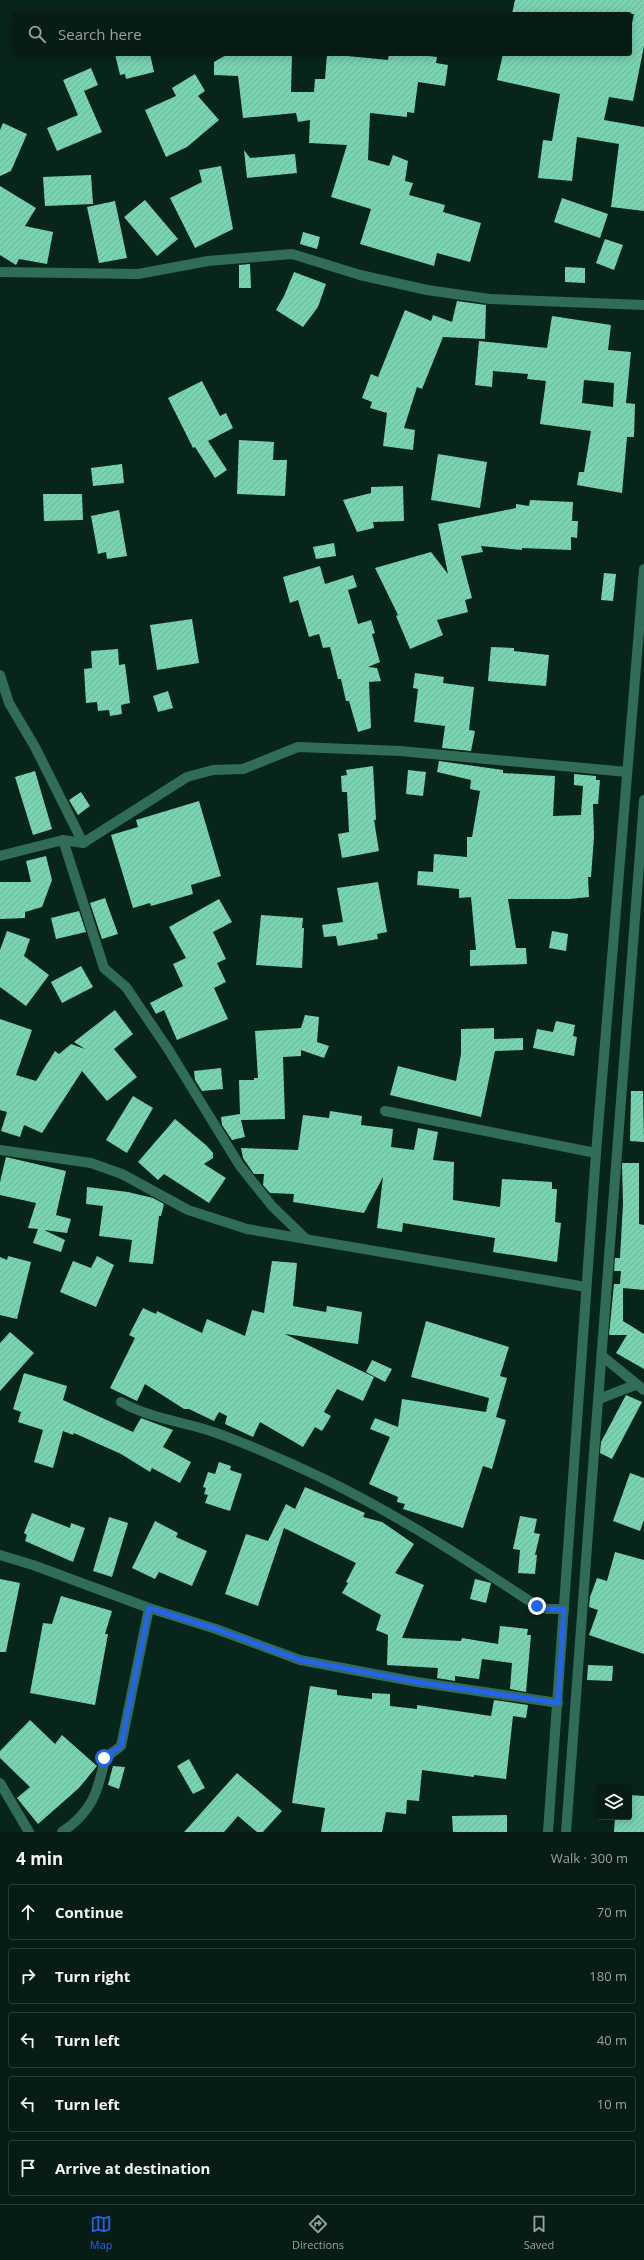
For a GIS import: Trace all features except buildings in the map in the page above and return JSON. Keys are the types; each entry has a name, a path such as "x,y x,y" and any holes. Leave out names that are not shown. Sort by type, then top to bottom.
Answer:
{"street":[{"path":"0,272 138,274 208,260 292,254 360,275 427,290 490,299 644,306"},
{"path":"548,1832 596,1153 644,569"},
{"path":"0,675 8,703 35,747 83,843"},
{"path":"0,856 63,840 83,843 187,777 213,770 243,769 298,747 400,750 627,772"},
{"path":"566,1832 599,1399 605,1289 642,850 644,800"},
{"path":"63,840 104,968 126,987 168,1050 240,1166 272,1206 306,1239"},
{"path":"385,1111 596,1153"},
{"path":"0,1150 91,1163 122,1174 188,1210 247,1229 586,1287"},
{"path":"602,1356 635,1385 644,1390"},
{"path":"599,1399 635,1385"},
{"path":"121,1402 141,1410 206,1429 293,1464 368,1500 453,1550 537,1606 547,1609 564,1609"},
{"path":"0,1555 33,1565 149,1608 216,1629 300,1660 417,1682 558,1703"},
{"path":"62,1832 90,1808 101,1779 104,1758 121,1746 149,1608"},
{"path":"0,1783 29,1832"}],"route":[{"path":"104,1758 121,1746 149,1608 216,1629 300,1660 360,1673 497,1695 558,1703 564,1609 547,1609 537,1606"}]}
